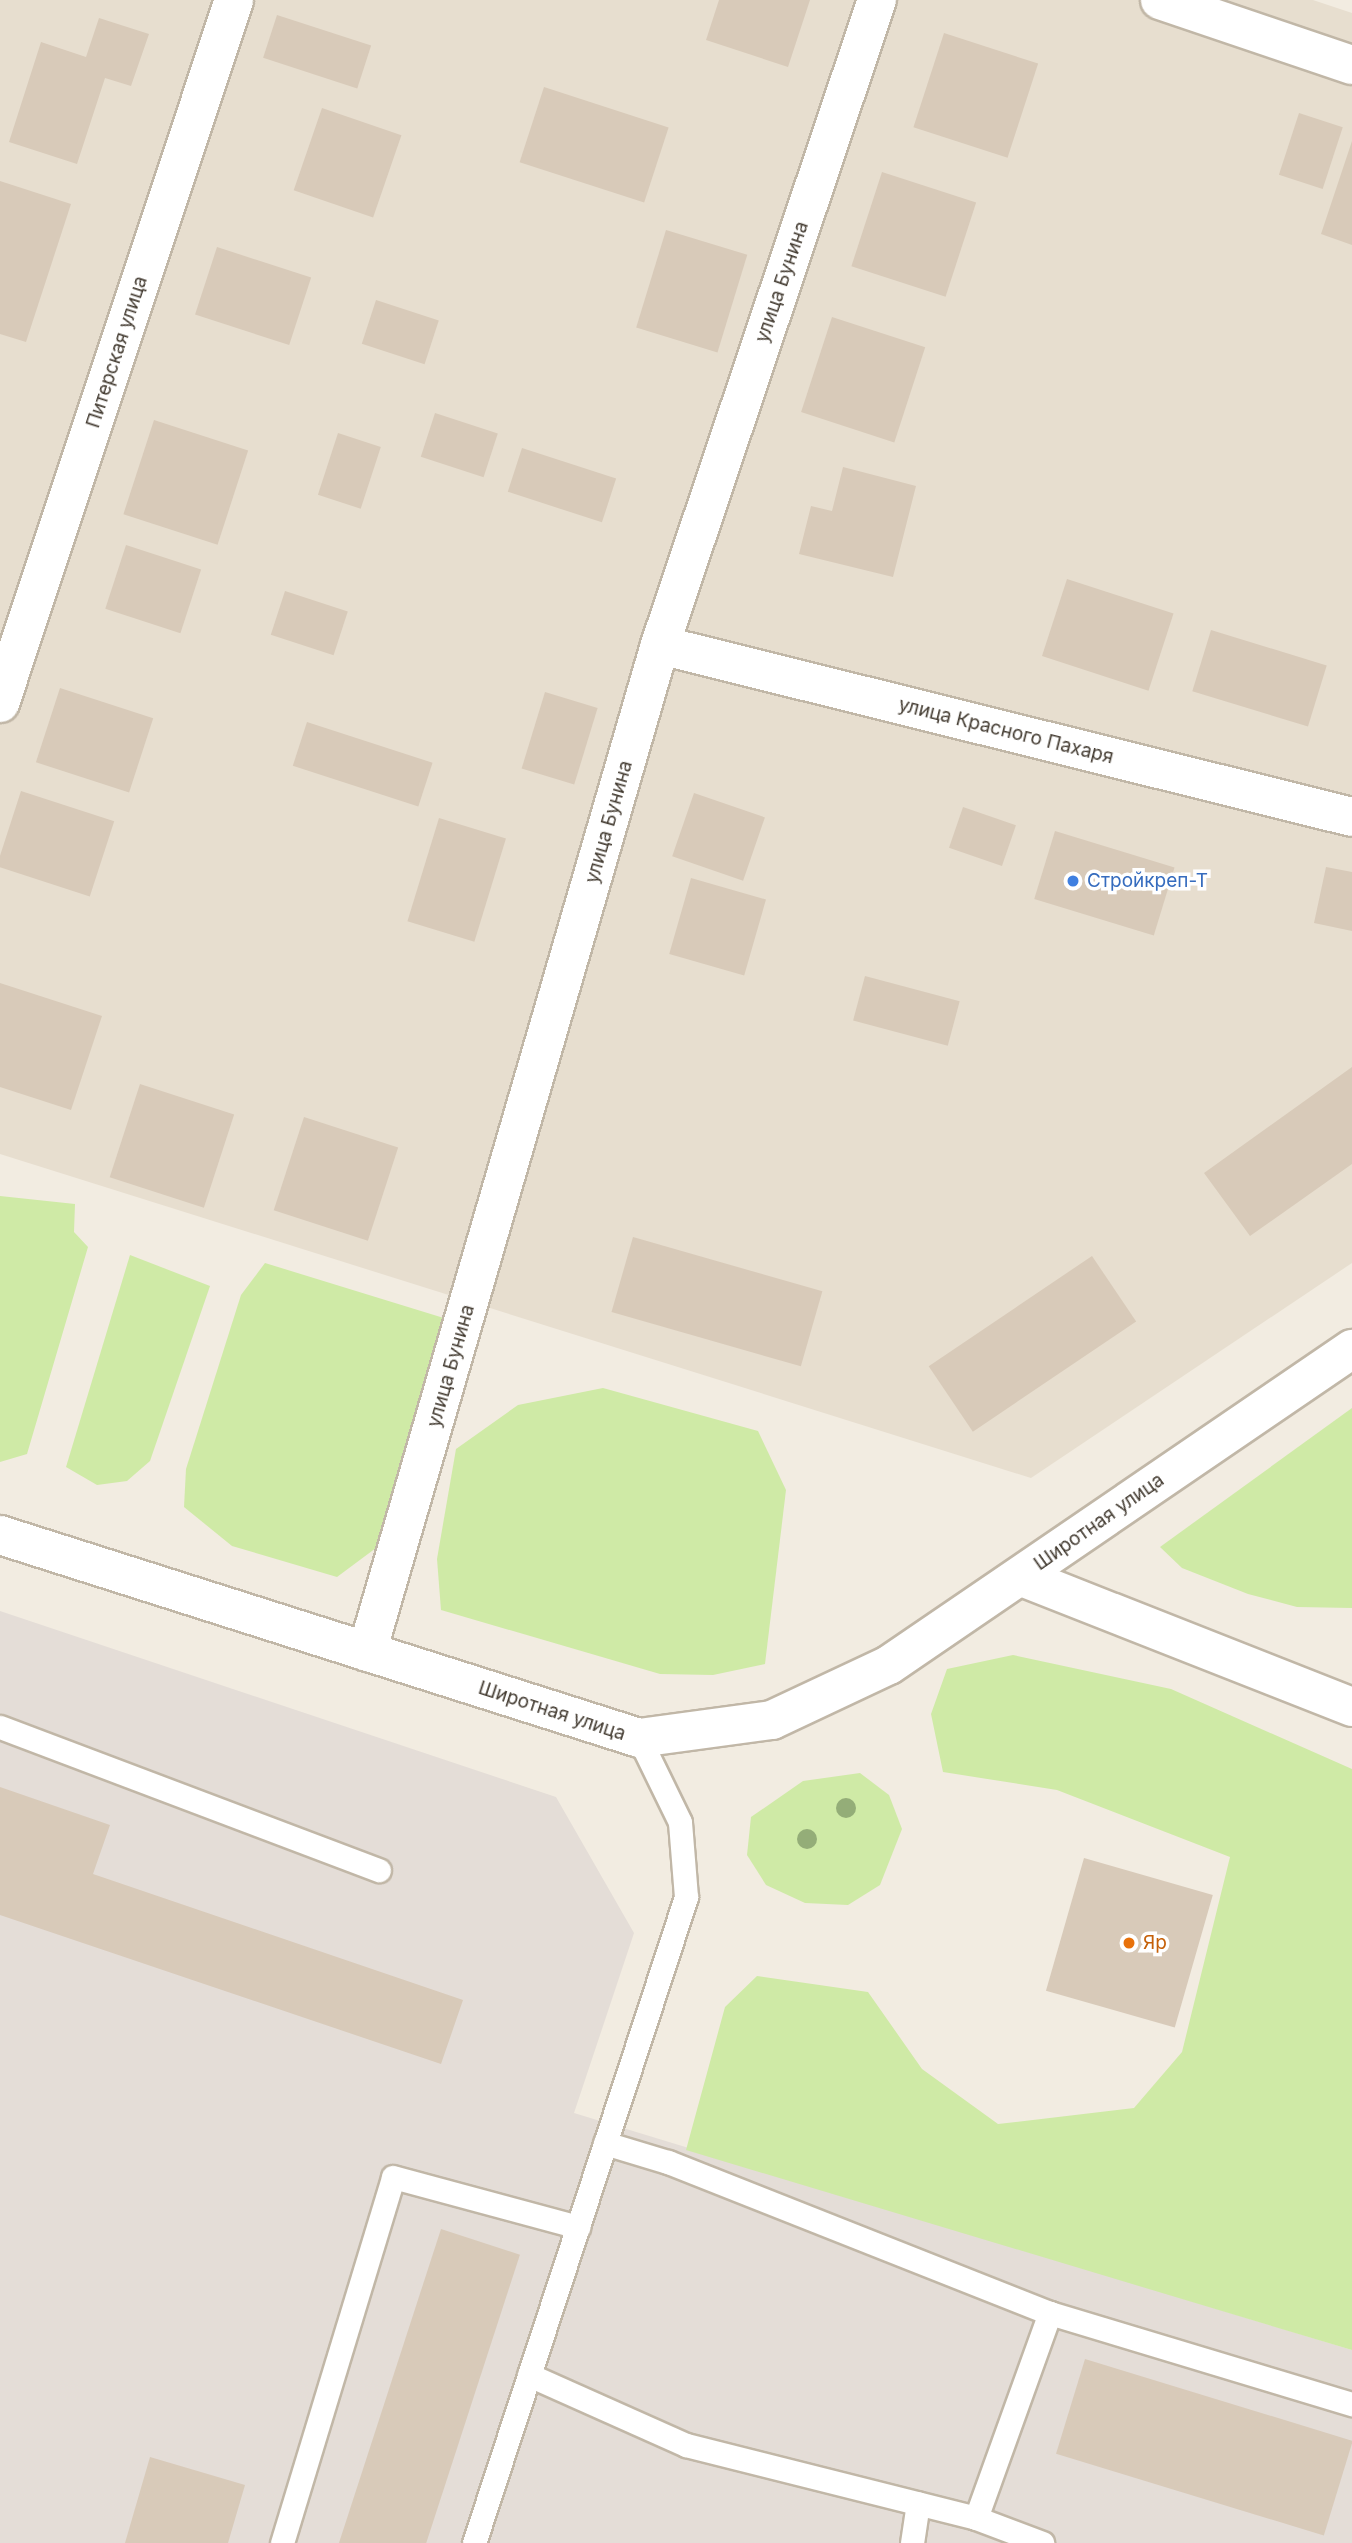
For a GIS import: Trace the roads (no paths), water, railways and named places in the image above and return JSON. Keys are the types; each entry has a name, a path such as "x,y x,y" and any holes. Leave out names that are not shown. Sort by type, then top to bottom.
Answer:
{"street":[{"name":"Питерская улица","path":"0,704 234,0"},
{"name":"улица Бунина","path":"368,1652 660,645 877,0"},
{"path":"1160,0 1352,65"},
{"name":"улица Красного Пахаря","path":"660,645 1352,817"},
{"name":"Широтная улица","path":"0,1535 639,1738 772,1720 889,1665 1022,1577 1352,1349"},
{"path":"1022,1577 1352,1707"}],"lane":[{"path":"0,1727 379,1870"},
{"path":"474,2543 686,1897 680,1822 639,1738"},
{"path":"605,2143 668,2162 1050,2313 1352,2404"},
{"path":"282,2543 393,2177 578,2227"},
{"path":"976,2518 1050,2313"},
{"path":"529,2375 686,2445 976,2518 1042,2543"},
{"path":"912,2543 918,2503"}],"place":[{"name":"Стройкреп-Т","path":"1073,881"},
{"name":"Яр","path":"1129,1943"}]}
